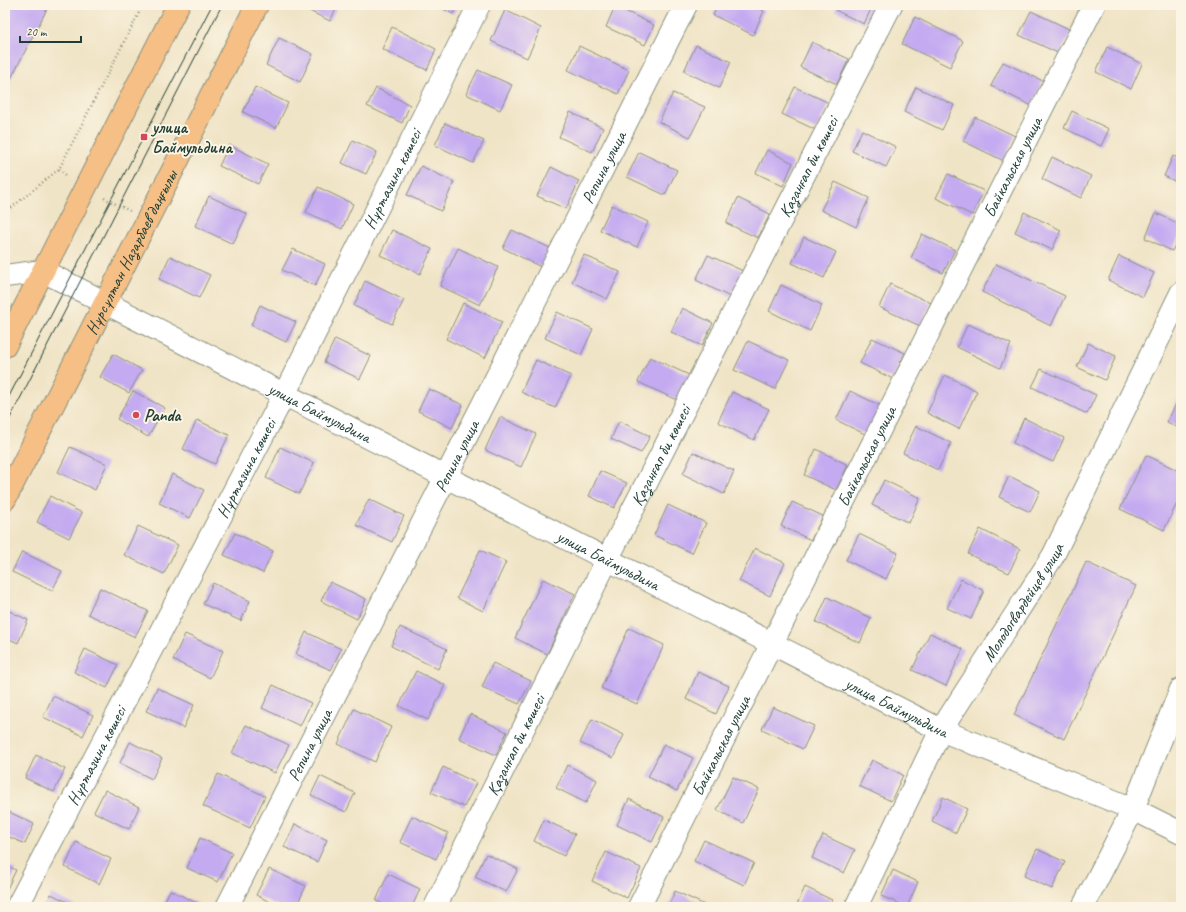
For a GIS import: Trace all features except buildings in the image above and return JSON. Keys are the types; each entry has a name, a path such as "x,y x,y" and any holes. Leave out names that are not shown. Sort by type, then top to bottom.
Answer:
{"main road":[{"path":"5,346 178,5"},
{"name":"Нұрсұлтан Назарбаев даңғылы","path":"5,499 257,5"}],"street":[{"name":"Нұртазина көшесі","path":"17,907 284,396 479,5"},
{"name":"Репина улица","path":"227,907 686,5"},
{"name":"Қазанғап би көшесі","path":"435,907 607,560 891,5"},
{"name":"Байкальская улица","path":"639,907 773,645 1094,5"},
{"path":"5,276 43,271"},
{"name":"улица Баймульдина","path":"43,271 284,396 941,730 1133,809 1181,833"},
{"name":"Молодогвардейцев улица","path":"856,907 941,730 1053,556 1181,293"},
{"path":"1083,907 1133,809 1181,689"}],"path":[{"path":"5,213 59,168 144,5"},
{"path":"102,197 132,212"}],"tram line":[{"path":"5,404 212,5"},
{"path":"5,428 222,5"}],"place":[{"name":"улица Баймульдина","path":"144,137"},
{"name":"Panda","path":"136,415"}]}
